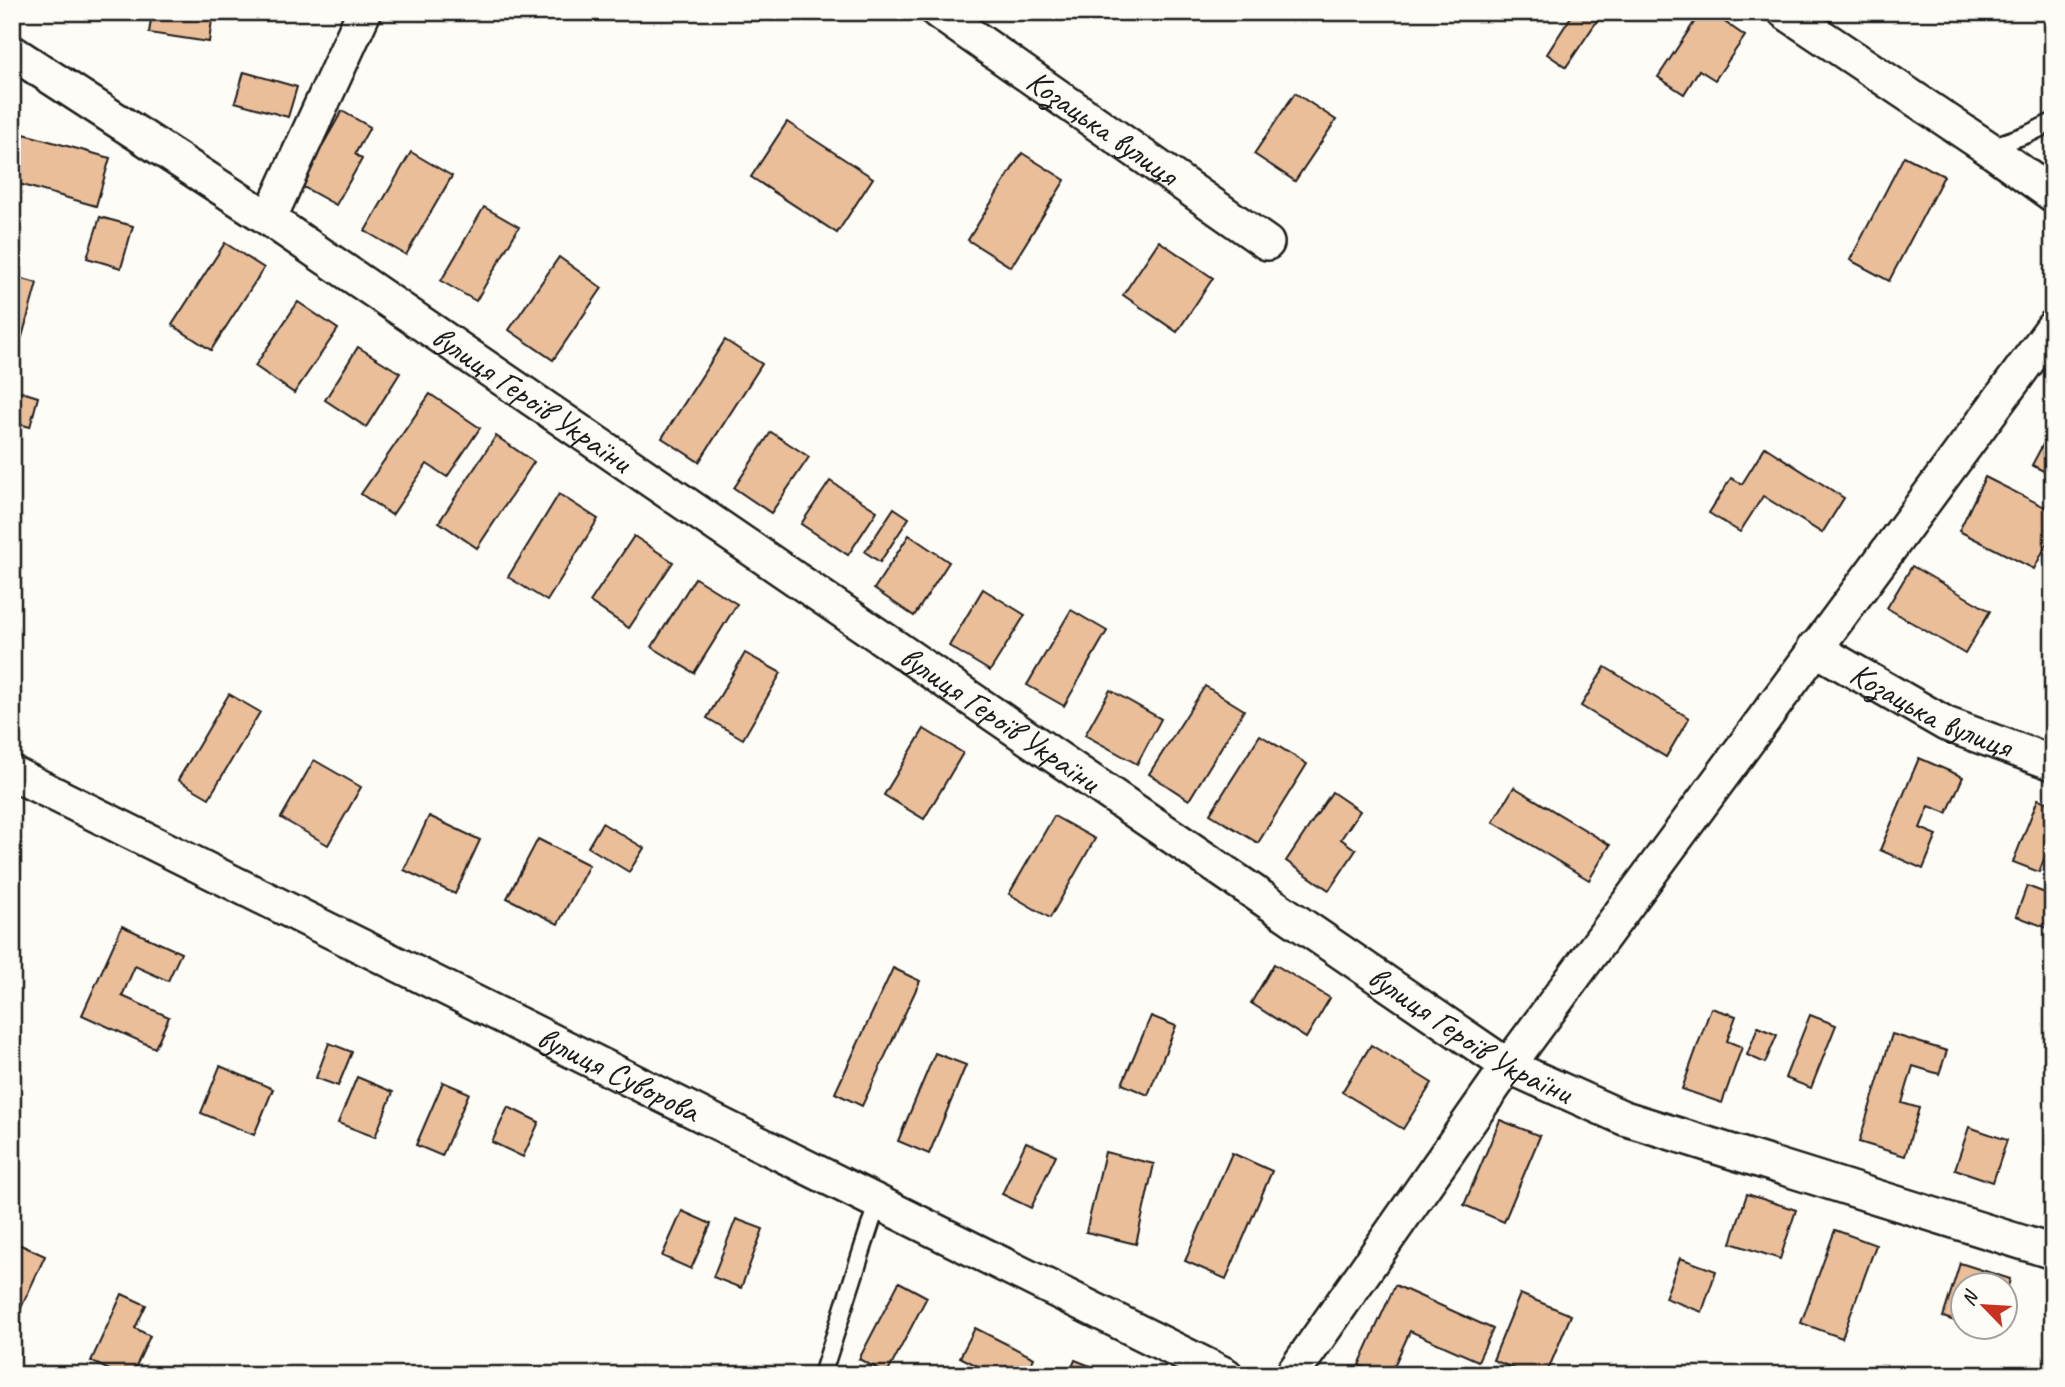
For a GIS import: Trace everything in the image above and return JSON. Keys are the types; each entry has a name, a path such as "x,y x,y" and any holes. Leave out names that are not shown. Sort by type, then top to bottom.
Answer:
{"street":[{"path":"269,219 363,12"},
{"name":"Козацька вулиця","path":"938,12 1267,243"},
{"path":"1785,12 1988,148 2053,195"},
{"name":"вулиця Героїв України","path":"12,52 269,219 1508,1066 1625,1118 2053,1252"},
{"path":"1292,1375 1508,1066 2053,327"},
{"name":"Козацька вулиця","path":"1814,648 1946,724 2053,763"},
{"name":"вулиця Суворова","path":"12,773 1226,1375"}],"lane":[{"path":"1988,148 2053,122"},
{"path":"822,1375 878,1201"}],"building":[{"path":"152,12 213,12 209,42 149,33"},
{"path":"1574,12 1603,12 1566,67 1547,54"},
{"path":"1701,12 1710,12 1745,36 1715,80 1699,70 1684,94 1658,77"},
{"path":"244,72 297,87 288,117 235,102"},
{"path":"1295,93 1336,120 1295,181 1254,154"},
{"path":"342,111 370,127 355,154 362,159 336,205 300,185"},
{"path":"787,122 873,178 837,233 751,177"},
{"path":"24,134 110,158 96,206 12,182"},
{"path":"411,152 452,176 406,255 365,231"},
{"path":"1022,153 1065,180 1011,267 968,240"},
{"path":"1904,156 1944,176 1889,281 1850,260"},
{"path":"484,207 519,227 476,301 441,281"},
{"path":"100,217 133,226 121,268 87,258"},
{"path":"1159,241 1213,278 1177,332 1123,295"},
{"path":"225,243 264,268 211,350 172,325"},
{"path":"559,257 602,288 553,360 509,330"},
{"path":"12,276 37,283 22,337 12,334"},
{"path":"298,302 338,329 294,393 255,366"},
{"path":"725,340 762,364 699,462 662,438"},
{"path":"358,347 400,373 366,427 325,400"},
{"path":"12,389 38,397 30,427 12,422"},
{"path":"430,394 480,428 447,477 427,464 392,515 361,494"},
{"path":"771,432 809,457 771,513 734,488"},
{"path":"2048,435 2053,438 2053,476 2032,465"},
{"path":"496,436 534,462 477,548 439,522"},
{"path":"1765,447 1844,498 1822,533 1763,496 1740,532 1709,513 1731,478 1742,484"},
{"path":"1985,477 2053,511 2053,532 2034,569 1959,531"},
{"path":"830,481 877,511 848,555 801,524"},
{"path":"559,494 598,519 547,601 508,577"},
{"path":"894,508 909,518 880,562 865,552"},
{"path":"909,535 949,562 914,616 874,589"},
{"path":"634,536 673,562 629,628 590,602"},
{"path":"1912,566 1990,611 1965,654 1887,608"},
{"path":"695,578 737,604 694,673 652,647"},
{"path":"983,589 1025,615 990,671 949,646"},
{"path":"1071,610 1107,631 1064,706 1027,685"},
{"path":"745,653 781,673 743,739 707,718"},
{"path":"1605,667 1689,718 1666,757 1581,706"},
{"path":"1205,686 1244,710 1189,800 1149,774"},
{"path":"1110,690 1161,719 1137,764 1085,735"},
{"path":"229,694 260,712 209,798 178,780"},
{"path":"924,729 963,753 924,819 884,795"},
{"path":"1260,735 1307,764 1258,843 1210,814"},
{"path":"1919,758 1963,777 1947,813 1929,806 1920,828 1937,835 1923,869 1880,850"},
{"path":"314,760 361,787 328,845 281,818"},
{"path":"1514,787 1610,845 1589,880 1493,822"},
{"path":"1332,792 1360,811 1341,839 1356,850 1329,890 1286,861"},
{"path":"2038,799 2053,804 2053,836 2039,872 2013,862"},
{"path":"429,816 480,840 455,894 404,870"},
{"path":"1054,816 1095,839 1050,918 1009,894"},
{"path":"602,823 644,848 629,872 588,847"},
{"path":"538,839 589,865 558,924 507,898"},
{"path":"2027,886 2053,896 2053,930 2016,916"},
{"path":"122,926 181,953 168,981 135,966 122,996 169,1017 155,1048 82,1015"},
{"path":"1274,964 1330,998 1306,1038 1251,1003"},
{"path":"893,968 920,981 862,1106 835,1093"},
{"path":"1711,1008 1736,1016 1727,1041 1742,1047 1722,1103 1682,1089"},
{"path":"1810,1015 1836,1025 1811,1088 1785,1078"},
{"path":"1151,1016 1176,1026 1148,1095 1122,1084"},
{"path":"1758,1027 1777,1035 1765,1063 1747,1055"},
{"path":"1892,1034 1947,1051 1939,1074 1913,1066 1902,1103 1919,1108 1905,1156 1859,1142"},
{"path":"329,1043 352,1052 338,1086 316,1078"},
{"path":"1371,1045 1432,1083 1403,1129 1342,1092"},
{"path":"935,1053 966,1065 929,1154 898,1141"},
{"path":"220,1066 273,1089 254,1135 201,1113"},
{"path":"357,1077 393,1092 375,1137 338,1123"},
{"path":"443,1082 469,1093 442,1156 416,1145"},
{"path":"508,1107 539,1122 523,1157 492,1142"},
{"path":"1500,1120 1540,1136 1504,1222 1464,1205"},
{"path":"1969,1127 2007,1140 1993,1182 1955,1169"},
{"path":"1026,1142 1056,1155 1031,1208 1002,1194"},
{"path":"1105,1152 1154,1164 1136,1244 1086,1232"},
{"path":"1232,1153 1272,1171 1226,1279 1185,1261"},
{"path":"1747,1194 1796,1210 1780,1259 1731,1243"},
{"path":"682,1211 711,1224 691,1269 662,1256"},
{"path":"736,1219 763,1229 741,1288 713,1277"},
{"path":"1835,1230 1876,1245 1842,1338 1801,1323"},
{"path":"12,1241 45,1256 15,1321 12,1319"},
{"path":"1680,1258 1716,1271 1702,1312 1665,1298"},
{"path":"1960,1263 1988,1272 1957,1272"},
{"path":"899,1282 927,1297 887,1374 859,1359"},
{"path":"1395,1285 1493,1329 1478,1361 1410,1331 1390,1375 1381,1375 1359,1365"},
{"path":"122,1294 146,1305 135,1328 150,1336 132,1375 119,1375 91,1361"},
{"path":"1520,1294 1571,1315 1546,1375 1530,1375 1493,1360"},
{"path":"1950,1295 1950,1319 1943,1317"},
{"path":"975,1328 1034,1358 1026,1375 995,1375 960,1357"},
{"path":"1075,1360 1108,1373 1108,1375 1069,1375"}]}
